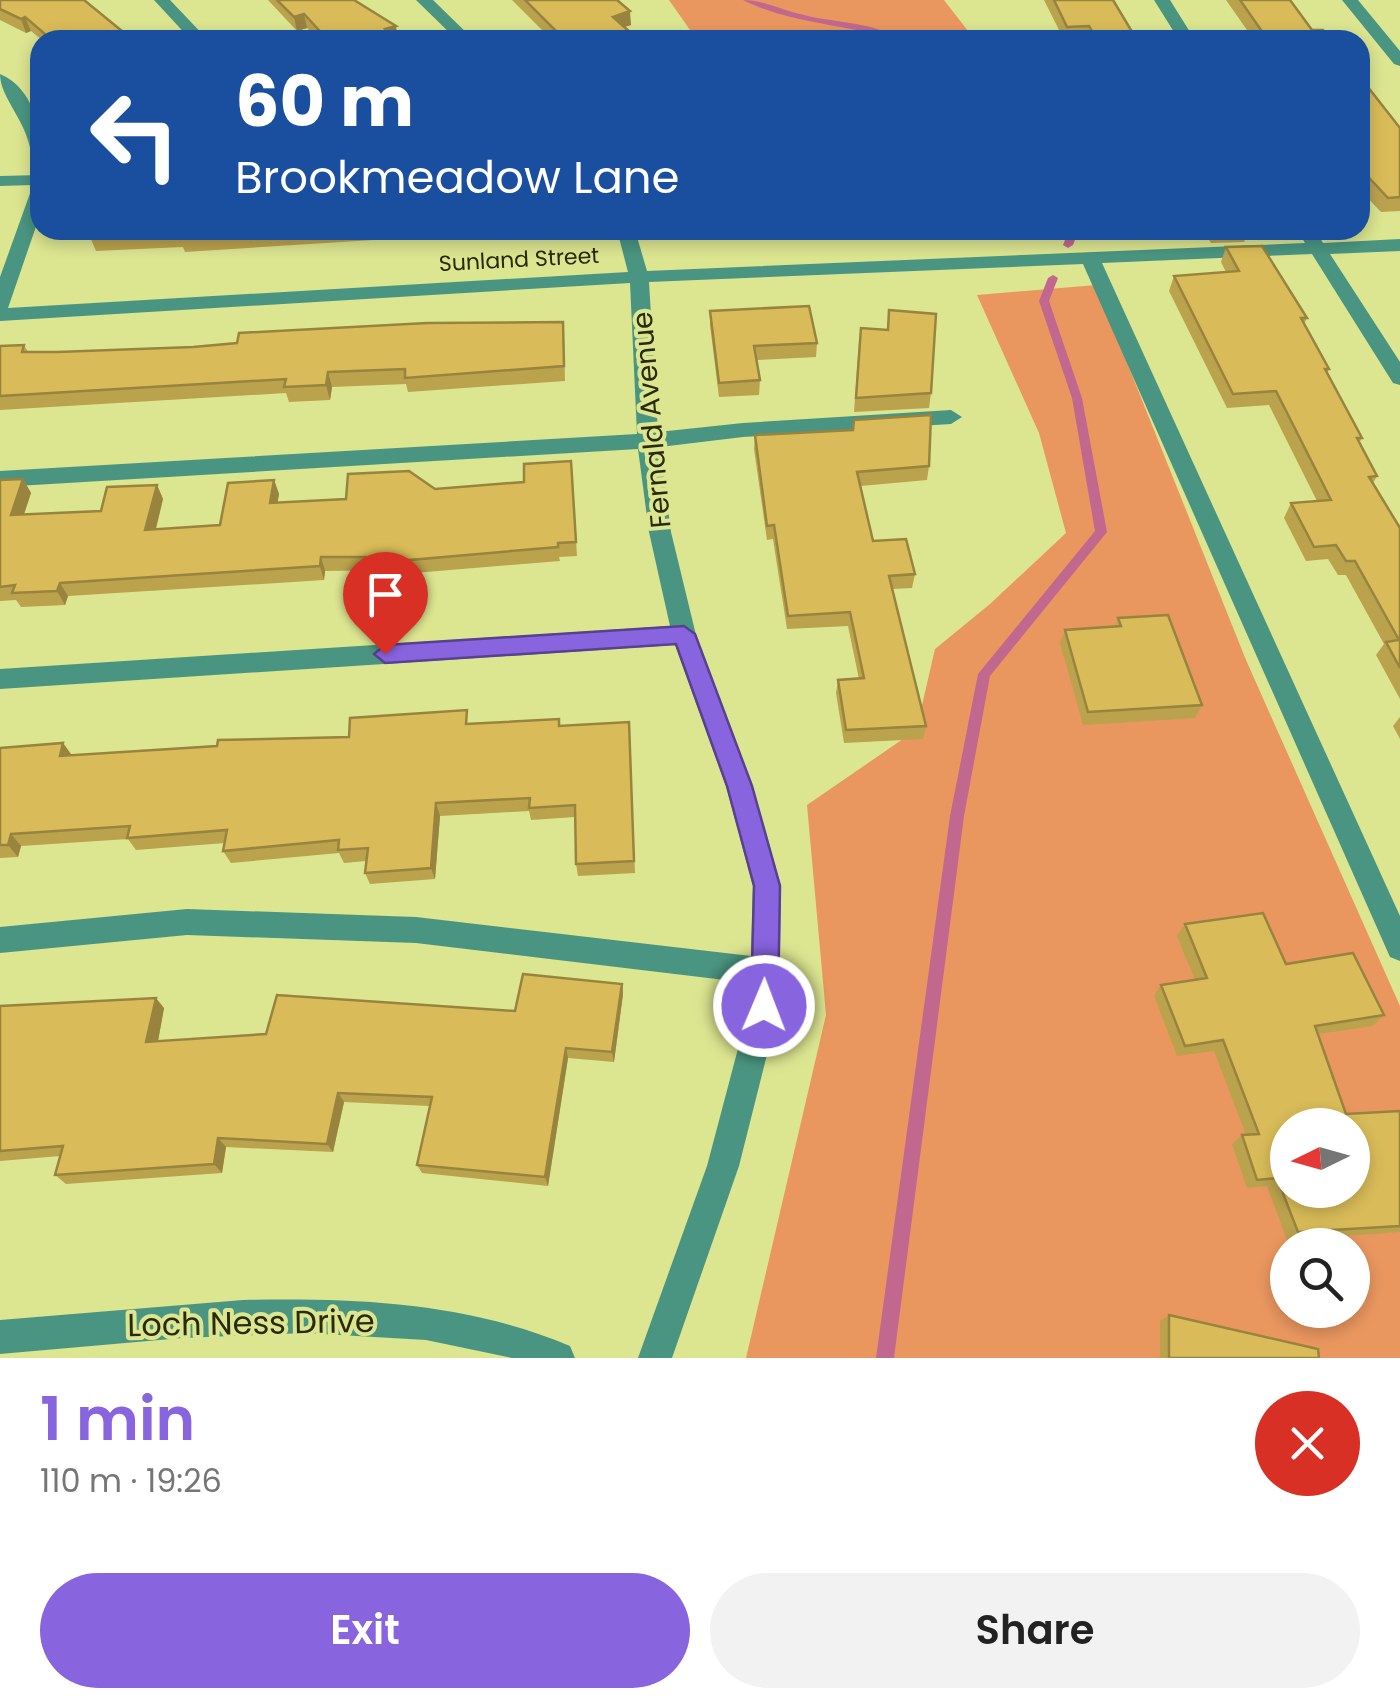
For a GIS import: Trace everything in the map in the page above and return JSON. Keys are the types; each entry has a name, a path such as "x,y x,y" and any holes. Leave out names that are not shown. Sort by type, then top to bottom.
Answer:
{"street":[{"path":"162,0 190,30"},
{"path":"424,0 456,30"},
{"path":"1162,0 1181,30"},
{"path":"1350,0 1400,60"},
{"path":"0,80 13,92 30,119"},
{"path":"0,181 30,180"},
{"path":"0,305 30,219"},
{"name":"Fernald Avenue","path":"628,240 638,278 648,441 660,532 684,634 740,786 767,886 764,1006 723,1166 655,1358"},
{"name":"Sunland Street","path":"0,315 638,278 1091,260 1301,240"},
{"path":"1313,240 1400,378"},
{"name":"Sunland Street","path":"1327,240 1400,245"},
{"path":"1091,260 1400,948"},
{"path":"0,479 648,441 951,417"},
{"path":"0,679 684,634"},
{"path":"0,940 187,922 416,930 765,971"},
{"name":"Loch Ness Drive","path":"0,1336 192,1319 368,1316 489,1334 558,1358"}],"shaded area":[{"path":"669,0 944,0 967,30 690,30"},
{"path":"1096,285 1246,660 1400,1006 1400,1358 746,1358 826,1015 807,805 903,739 919,718 935,649 1066,533 1039,433 977,295"}],"building":[{"path":"0,0 84,0 121,30 40,30 25,17 21,19 0,9"},
{"path":"277,0 354,0 396,26 386,30 319,30 304,14 294,17"},
{"path":"525,0 617,0 630,11 613,17 628,30 555,30"},
{"path":"1054,0 1113,0 1131,30 1091,30 1089,26 1067,27"},
{"path":"1240,0 1290,0 1312,30 1261,30"},
{"path":"1370,90 1400,128 1400,197 1388,198 1370,179"},
{"path":"1262,246 1307,318 1301,318 1329,369 1325,369 1362,438 1357,438 1377,476 1369,477 1400,528 1400,668 1386,642 1399,640 1355,561 1346,561 1336,545 1314,547 1291,503 1331,500 1276,391 1233,394 1174,276 1239,271 1226,247"},
{"path":"809,306 817,343 754,346 760,380 719,383 710,311"},
{"path":"889,310 936,314 931,393 856,398 861,328 888,330"},
{"path":"563,322 564,366 405,378 405,369 328,372 326,385 284,387 286,379 0,396 0,346 24,345 22,352 193,347 237,343 239,333 427,323"},
{"path":"931,415 929,466 857,472 873,541 906,539 915,574 889,576 926,726 846,730 838,680 864,678 850,612 788,616 774,525 767,526 755,435 853,430 854,420"},
{"path":"571,461 576,542 558,543 558,547 386,562 387,557 321,557 320,566 60,583 57,591 12,593 15,585 0,587 0,480 23,479 11,515 101,511 107,487 157,485 145,530 220,525 228,483 274,480 270,503 346,499 348,474 409,471 435,489 524,482 524,464"},
{"path":"1168,615 1202,705 1088,712 1065,630 1121,626 1118,618"},
{"path":"467,710 466,724 559,719 559,726 629,722 634,861 576,864 575,805 529,808 530,798 436,803 431,868 365,873 368,848 338,850 339,840 223,851 227,830 127,838 130,826 11,834 8,845 0,845 0,748 63,743 60,756 217,746 218,740 349,737 350,718"},
{"path":"1263,913 1286,964 1353,953 1384,1015 1315,1026 1344,1108 1270,1108 1270,1179 1257,1180 1242,1135 1259,1134 1223,1040 1185,1046 1161,985 1207,978 1185,924"},
{"path":"523,974 622,984 612,1052 566,1048 545,1177 417,1165 432,1097 338,1093 327,1144 218,1138 214,1164 55,1175 63,1146 0,1151 0,1006 156,998 146,1042 266,1034 277,995 515,1011"},
{"path":"1400,1111 1400,1226 1296,1228 1289,1208 1370,1208 1370,1113"},
{"path":"1169,1315 1318,1349 1319,1358 1169,1358"}],"waterway":[{"path":"747,0 800,17 870,30"},
{"path":"1068,245 1070,240"},
{"path":"885,1358 957,816 984,674 1101,532 1077,398 1044,301 1053,278"}],"route":[{"path":"385,654 684,634 740,786 767,886 764,1006"}]}
